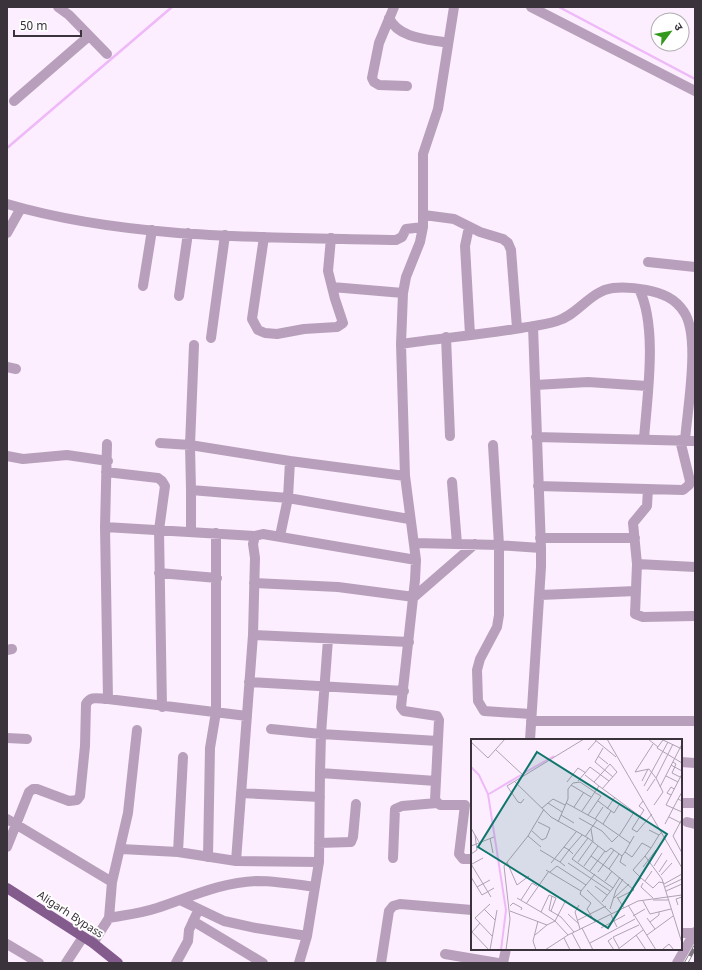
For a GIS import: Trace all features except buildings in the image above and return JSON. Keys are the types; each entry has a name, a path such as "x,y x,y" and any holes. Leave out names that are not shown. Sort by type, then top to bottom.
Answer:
{"main road":[{"name":"Aligarh Bypass","path":"7,888 93,943 118,963"}],"street":[{"path":"58,7 107,54"},
{"path":"394,7 378,43 372,78 374,82 379,85 407,86"},
{"path":"437,803 435,800 439,720 437,716 404,711 401,707 414,597 416,560 409,519 405,476 401,344 403,293 406,277 420,242 423,227 423,154 438,109 454,7"},
{"path":"534,8 695,91"},
{"path":"389,18 398,30 407,34 448,43"},
{"path":"14,101 89,36"},
{"path":"7,204 72,220 152,230 225,235 396,240 402,237 406,229 423,227"},
{"path":"7,233 21,208"},
{"path":"424,214 445,216 469,227 503,239 508,243 511,250 518,328"},
{"path":"469,227 465,246 470,335"},
{"path":"143,286 152,230"},
{"path":"179,296 188,232"},
{"path":"211,338 225,235"},
{"path":"264,237 252,319 258,330 265,333 277,334 304,329 340,326 343,320 328,271 331,238"},
{"path":"648,262 695,267"},
{"path":"332,287 403,293"},
{"path":"401,344 533,326 557,321 573,314 598,293 613,288 639,289 661,293 674,300 690,314 692,353 687,441 689,485 683,490 538,486"},
{"path":"639,289 648,311 649,328 644,439"},
{"path":"530,739 540,595 541,548 533,326"},
{"path":"446,338 450,436"},
{"path":"191,532 190,445 194,345"},
{"path":"535,385 594,382 647,386"},
{"path":"536,436 687,441"},
{"path":"160,443 190,445 290,461 405,476"},
{"path":"107,444 108,461 106,472 105,527 108,700"},
{"path":"492,445 498,545 500,615 497,627 480,659 477,670 478,701 484,711 531,718 695,720"},
{"path":"7,456 23,459 67,455 108,461"},
{"path":"280,536 288,498 290,461"},
{"path":"106,472 158,478 162,481 164,486 159,530 162,707"},
{"path":"452,482 457,544"},
{"path":"648,489 647,506 633,523 637,564 635,614 638,617 695,616"},
{"path":"191,490 288,498 409,519"},
{"path":"105,527 256,536 263,534 416,560"},
{"path":"208,857 210,755 216,712 216,533"},
{"path":"236,861 253,635 255,558 253,544 256,536"},
{"path":"540,538 635,538"},
{"path":"414,543 475,544 541,548"},
{"path":"254,583 346,587 414,597 475,544"},
{"path":"637,564 695,567"},
{"path":"159,573 217,578"},
{"path":"540,595 636,591"},
{"path":"253,635 409,642"},
{"path":"299,963 307,936 318,862 321,734 328,639"},
{"path":"249,682 404,691"},
{"path":"7,847 29,792 33,789 37,789 69,801 77,800 80,796 85,746 86,704 92,698 247,716"},
{"path":"271,729 321,734 438,741"},
{"path":"93,943 109,918 112,882 121,849 128,812 137,730"},
{"path":"7,738 27,739"},
{"path":"178,852 183,757"},
{"path":"682,762 695,763"},
{"path":"320,773 436,781"},
{"path":"241,794 320,797"},
{"path":"393,858 394,809 402,806 437,803 440,805 469,805 459,854 463,859 471,859"},
{"path":"682,803 695,803"},
{"path":"319,843 351,842 353,837 356,804"},
{"path":"7,819 112,882"},
{"path":"121,849 178,852 236,861 318,862"},
{"path":"109,918 155,908 230,884 256,881 282,882 315,887"},
{"path":"180,900 198,910 224,921 307,936"},
{"path":"381,963 389,912 393,906 400,904 471,910"},
{"path":"176,963 188,941 193,921 198,910"},
{"path":"193,921 263,963"},
{"path":"682,933 695,932"},
{"path":"677,963 695,932"},
{"path":"66,963 83,937"},
{"path":"7,944 39,963"},
{"path":"503,963 506,950"},
{"path":"445,954 498,963"}],"waterway":[{"path":"7,148 172,7"},
{"path":"559,7 695,79"}],"railway":[{"path":"686,963 695,947"}]}
